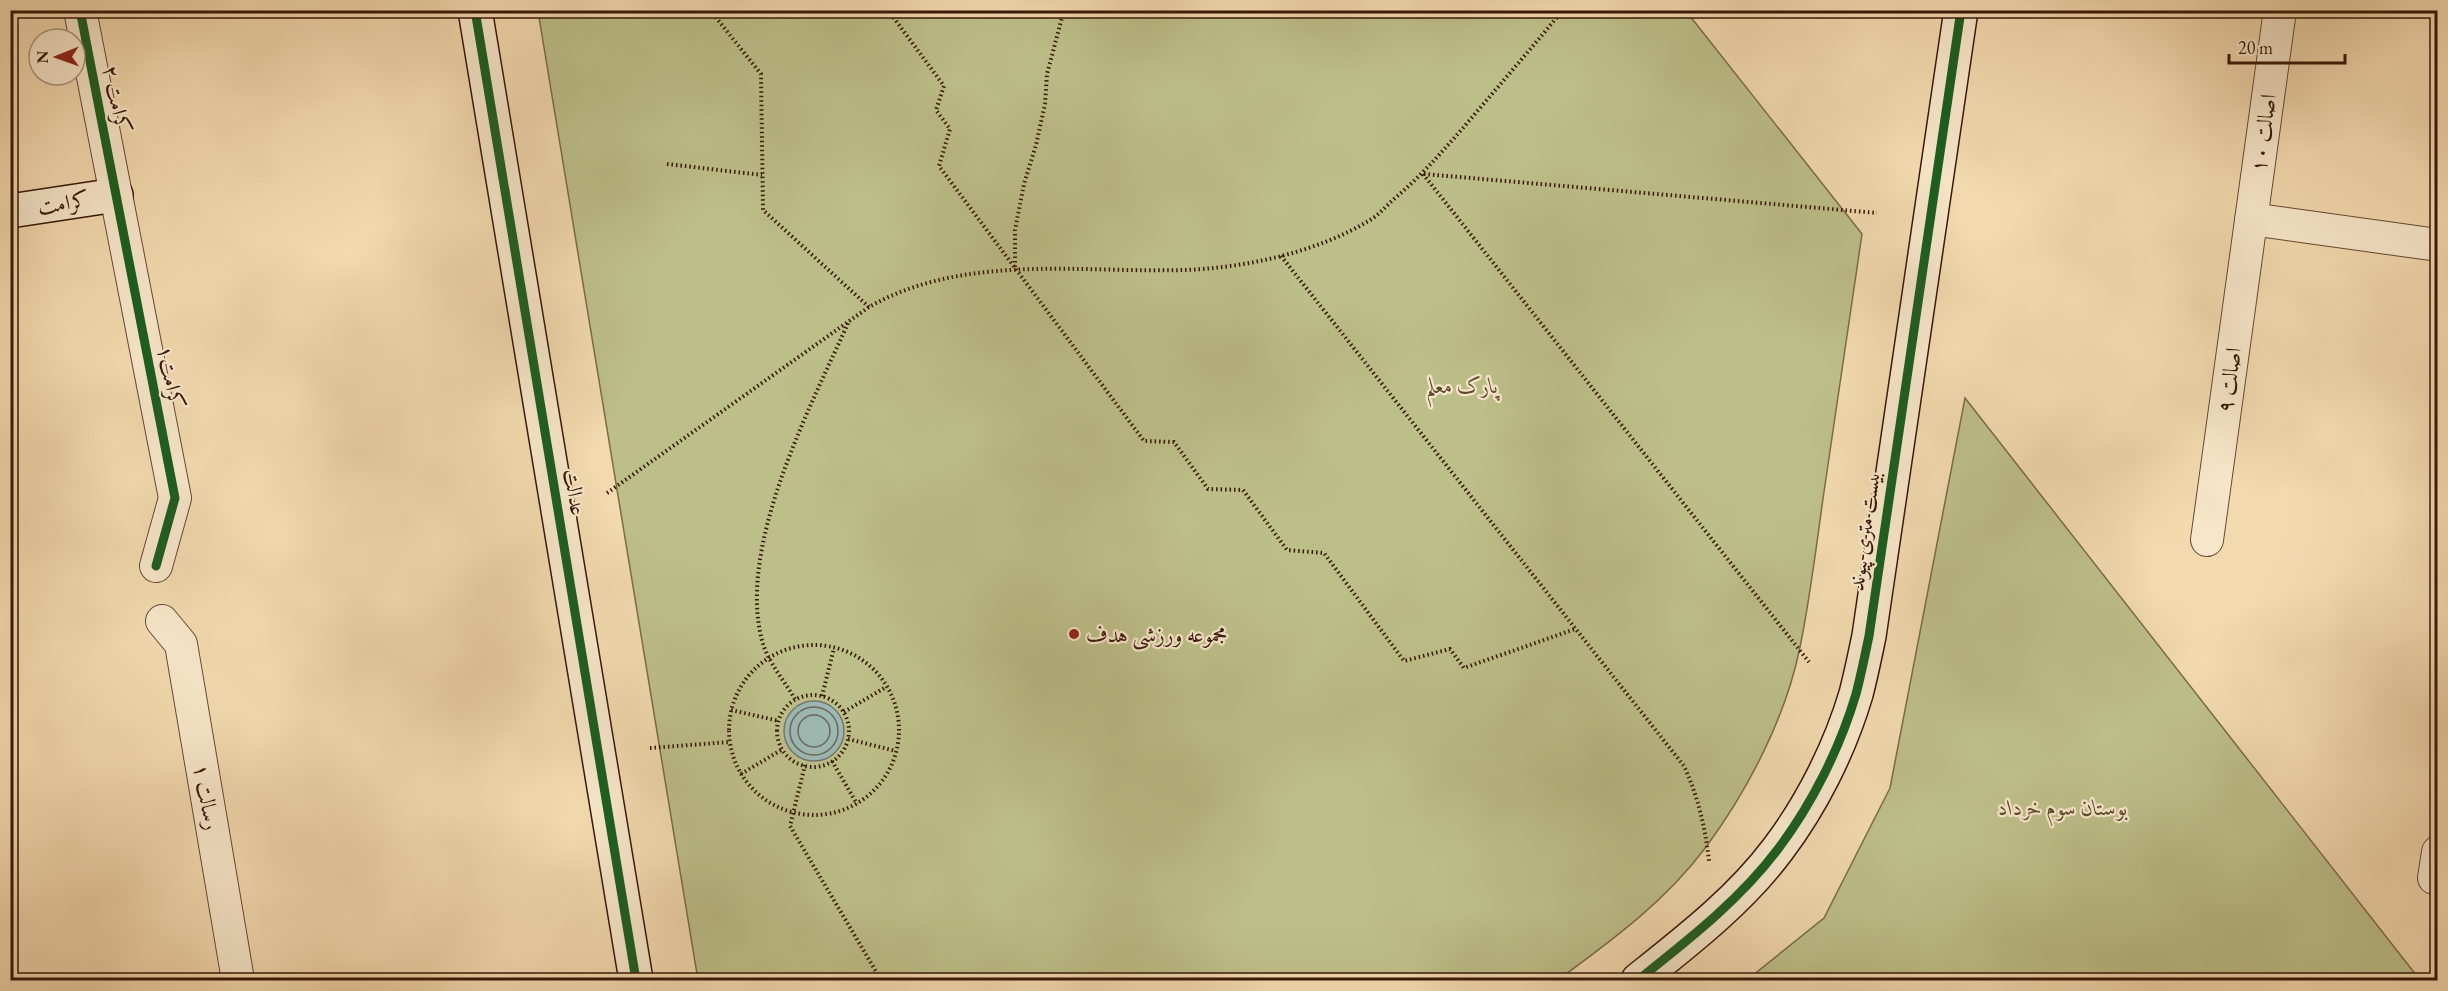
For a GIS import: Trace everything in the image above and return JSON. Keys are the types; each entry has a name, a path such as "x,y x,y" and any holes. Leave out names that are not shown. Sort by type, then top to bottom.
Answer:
{"street":[{"name":"کرامت ۲","path":"80,10 116,195"},
{"name":"عدالت","path":"475,10 636,981"},
{"name":"بیست متری پیوند","path":"1638,981 1699,932 1778,849 1820,780 1856,695 1869,636 1961,10"},
{"name":"اصالت ۱۰","path":"2251,219 2280,10"},
{"name":"کرامت","path":"10,211 116,195"},
{"name":"کرامت۱","path":"116,195 175,498 156,566"},
{"path":"2251,219 2438,246"},
{"name":"اصالت ۹","path":"2207,540 2251,219"},
{"name":"رسالت ۱","path":"162,621 181,644 238,981"}],"path":[{"path":"710,10 761,74 763,210 869,307"},
{"path":"888,10 944,86 936,110 950,129 939,166 1144,441 1173,442 1208,489 1243,489 1287,550 1324,553 1404,661 1450,649 1464,668 1575,629"},
{"path":"1015,268 1015,230 1021,195 1036,145 1045,104 1047,74 1064,10"},
{"path":"608,493 849,321 895,292 920,284 1015,268 1184,270 1232,266 1281,256 1335,237 1371,219 1423,174 1563,10"},
{"path":"667,164 762,175"},
{"path":"1423,174 1877,213"},
{"path":"1423,174 1809,662"},
{"path":"1281,256 1684,766 1696,792 1705,824 1709,861"},
{"path":"795,699 764,646 758,620 759,559 784,467 849,321"},
{"path":"801,646 834,648 858,658 886,687 897,718 896,751 877,787 856,804 825,814 794,813 758,795 741,774 730,742 731,710 742,685 770,657 801,646"},
{"path":"822,696 834,648"},
{"path":"844,712 886,687"},
{"path":"808,695 822,696 837,704 844,712 849,726 848,739 840,754 832,761 819,766 805,765 795,761 783,749 778,736 779,722 787,707 795,699 808,695"},
{"path":"731,710 779,722"},
{"path":"848,739 896,751"},
{"path":"650,748 730,742"},
{"path":"741,774 783,749"},
{"path":"832,761 856,804"},
{"path":"805,765 790,826 881,981"}],"green space":[{"name":"پارک معلم","path":"538,11 1686,11 1862,234 1811,587 1794,673 1764,752 1722,825 1673,886 1617,935 1558,980 698,980"},
{"name":"بوستان سوم خرداد","path":"1965,398 2420,980 1747,980 1824,918 1890,788"}],"water":[{"path":"814,701 835,710 844,731 835,752 814,761 793,752 784,731 793,710"}],"cycle path":[{"path":"80,10 175,498 156,566"},
{"path":"475,10 636,980"},
{"path":"1638,980 1730,903 1778,849 1824,775 1842,735 1858,687 1869,636 1961,10"}],"place":[{"name":"مجموعه ورزشی هدف","path":"1074,634"}]}
